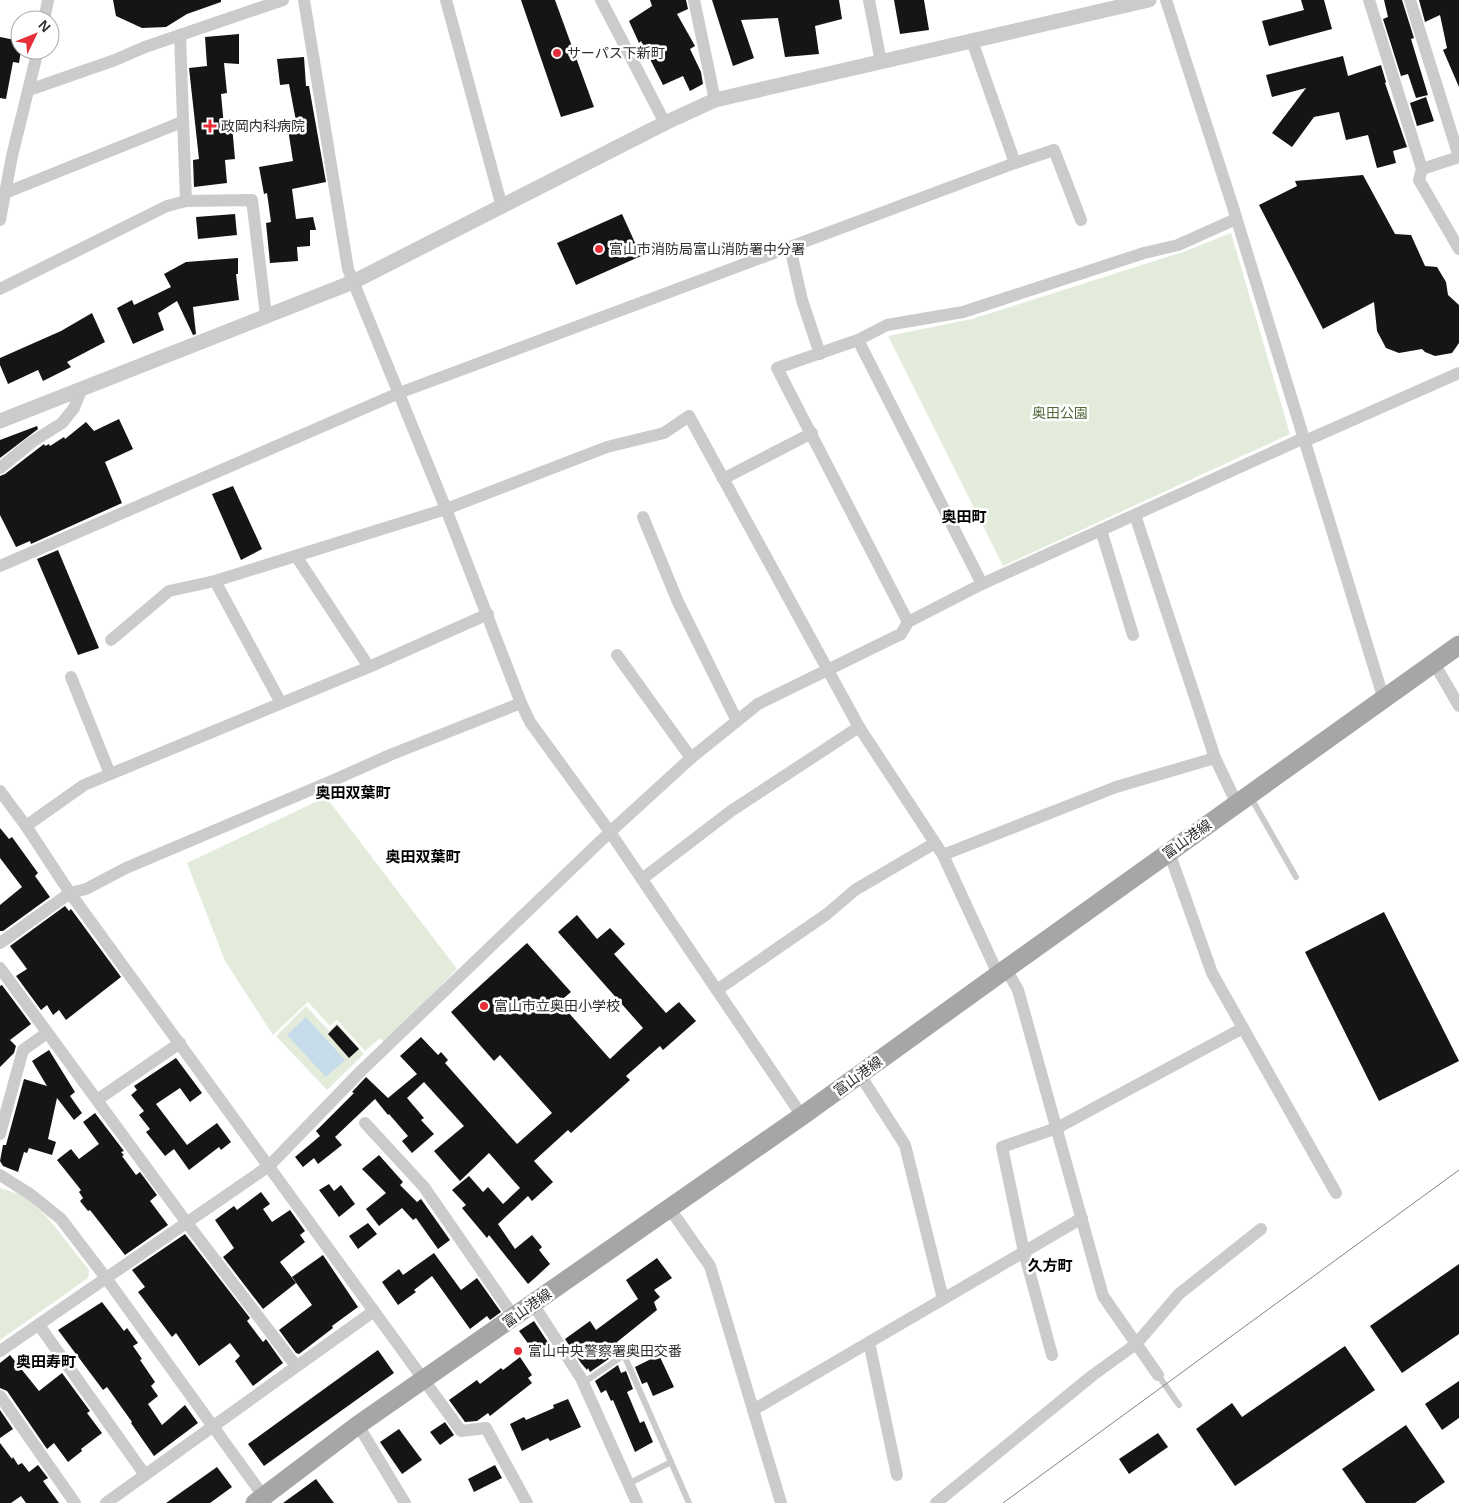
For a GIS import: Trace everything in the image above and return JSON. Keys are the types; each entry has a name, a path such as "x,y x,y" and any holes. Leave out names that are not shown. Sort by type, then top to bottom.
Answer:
{"main road":[{"name":"富山港線","path":"260,1501 358,1425 860,1075 1459,645"}],"street":[{"path":"29,90 283,0"},
{"path":"304,0 348,269 488,614 521,704 530,722 642,878 802,1116"},
{"path":"446,0 502,207"},
{"path":"601,0 665,123"},
{"path":"694,0 716,100"},
{"path":"869,0 881,62"},
{"path":"0,421 353,282 665,123 716,100 1149,0"},
{"path":"1166,0 1236,219 1384,700"},
{"path":"1369,0 1422,169 1419,180 1459,249"},
{"path":"1410,0 1459,157 1422,169"},
{"path":"180,35 186,201"},
{"path":"972,41 1016,163"},
{"path":"0,220 6,193 6,155 29,90 36,60"},
{"path":"6,193 182,122"},
{"path":"0,566 399,393 1054,150 1080,220"},
{"path":"0,289 167,206 186,201 252,200 266,315"},
{"path":"908,622 778,368 858,340 887,324 963,312 1144,253 1178,245 1236,219"},
{"path":"790,247 802,300 820,354"},
{"path":"858,340 982,584"},
{"path":"0,1352 269,1166 362,1071 610,832 691,758 758,704 900,634 908,622 982,584 1459,373"},
{"path":"0,468 32,442 62,423 74,408 82,388"},
{"path":"111,640 169,591 215,582 446,509 607,447 664,433 689,416 859,727 943,855 1002,972 1018,990 1103,1296 1158,1375"},
{"path":"723,479 812,433"},
{"path":"1135,515 1215,758 1243,799"},
{"path":"643,517 678,602 737,721"},
{"path":"1102,530 1133,635"},
{"path":"296,556 369,667"},
{"path":"215,582 281,703"},
{"path":"26,826 84,786 110,774 369,667 488,614"},
{"path":"617,655 691,758"},
{"path":"1434,663 1459,706"},
{"path":"72,677 110,774"},
{"path":"0,943 70,893 86,889 126,868 390,755 521,704"},
{"path":"642,878 731,811 859,727"},
{"path":"943,855 1116,787 1215,758"},
{"path":"0,791 26,826 70,893 461,1431 486,1428 527,1503"},
{"path":"717,990 827,914 855,890 935,842"},
{"path":"1169,852 1212,973 1336,1193"},
{"path":"0,968 187,1222 296,1366"},
{"path":"1052,1355 1024,1252 1002,1147 1057,1128 1243,1028"},
{"path":"0,1134 23,1050 48,1033"},
{"path":"97,1100 180,1044"},
{"path":"860,1075 905,1145 943,1299"},
{"path":"364,1123 424,1188 514,1317"},
{"path":"0,1175 30,1194 61,1219 106,1278 212,1426 260,1501"},
{"path":"670,1209 710,1266 781,1503"},
{"path":"754,1410 1082,1218"},
{"path":"936,1503 1093,1375 1136,1344 1179,1294 1261,1229"},
{"path":"533,1304 583,1383 637,1503"},
{"path":"106,1503 374,1311"},
{"path":"39,1325 145,1475"},
{"path":"869,1342 897,1475"},
{"path":"0,1396 75,1503"},
{"path":"358,1425 405,1503"}],"lane":[{"path":"1243,799 1296,877"},
{"path":"583,1383 624,1354 689,1503"},
{"path":"1158,1375 1179,1405"},
{"path":"628,1484 671,1462"}],"green space":[{"name":"奥田公園","path":"1231,233 1290,434 1003,566 888,336 972,319 1186,251"},
{"path":"326,797 457,969 385,1043 380,1038 365,1051 337,1020 330,1026 308,1002 273,1035 225,961 187,863"},
{"path":"306,1006 329,1031 337,1023 364,1054 327,1090 276,1036"},
{"path":"0,1188 22,1195 47,1217 89,1270 88,1278 0,1340"}],"water":[{"path":"306,1017 345,1060 326,1077 287,1035"}],"building":[{"path":"113,0 221,0 221,2 187,14 166,27 142,28 116,16"},
{"name":"サーパス下新町","path":"521,0 555,0 594,107 561,117"},
{"path":"650,0 686,0 688,9 677,14 695,46 690,49 701,72 703,84 690,91 683,76 663,85 629,21 652,6"},
{"path":"712,0 839,0 842,19 815,26 819,54 785,57 778,18 741,20 754,58 733,66"},
{"path":"894,0 924,0 929,30 900,34"},
{"path":"1301,0 1324,0 1332,29 1269,46 1262,21 1304,10"},
{"path":"1384,0 1402,0 1414,38 1411,39 1428,95 1416,98 1408,74 1401,76 1383,19 1388,17"},
{"path":"1419,0 1459,0 1459,87 1443,50 1447,48 1440,15 1425,22"},
{"name":"政岡内科病院","path":"239,34 239,64 224,63 227,93 221,94 224,126 232,125 235,159 225,160 227,183 194,187 193,160 199,159 189,68 207,66 205,37"},
{"path":"0,37 10,39 10,60 19,60 19,63 13,62 6,99 0,98"},
{"path":"1343,56 1348,76 1381,65 1385,83 1407,147 1393,151 1396,163 1377,168 1368,135 1346,140 1339,112 1314,117 1292,147 1272,133 1306,88 1272,97 1266,75"},
{"path":"304,57 306,86 309,86 326,182 292,189 296,219 313,217 316,230 310,230 310,246 297,247 298,261 270,263 266,223 271,222 267,193 264,194 259,167 293,161 287,123 296,121 289,84 280,85 277,59"},
{"path":"1426,97 1434,121 1417,126 1410,103"},
{"path":"1363,175 1395,234 1411,235 1425,266 1437,267 1446,282 1448,295 1459,305 1459,343 1452,353 1435,356 1422,349 1399,353 1386,348 1377,331 1374,302 1323,329 1259,205 1297,186 1295,181"},
{"path":"235,214 237,235 198,239 196,217"},
{"name":"富山市消防局富山消防署中分署","path":"622,214 641,256 576,285 557,243"},
{"path":"238,258 238,274 236,274 239,300 193,307 196,334 193,335 177,301 158,313 164,330 133,344 117,308 132,300 134,305 171,287 164,274 186,262"},
{"path":"92,313 105,342 67,362 71,367 43,381 38,370 8,384 0,365 0,358 61,331"},
{"path":"119,419 133,449 105,462 122,503 31,544 30,541 16,547 0,515 0,476 44,444 45,446 49,444 50,446 64,437 65,439 86,422 94,431"},
{"path":"37,426 38,429 0,458 0,440"},
{"path":"233,486 262,549 241,560 212,494"},
{"path":"58,550 99,648 78,655 37,559"},
{"path":"0,828 9,839 12,837 38,873 35,876 50,897 3,931 0,931 0,905 22,887 0,858"},
{"path":"65,906 69,911 71,909 121,977 66,1020 59,1010 53,1015 47,1005 41,1010 16,976 27,969 10,946"},
{"path":"1384,912 1459,1061 1379,1101 1305,952"},
{"path":"577,915 597,939 610,928 625,944 614,954 666,1013 679,1002 696,1021 663,1050 660,1046 626,1076 630,1080 571,1133 568,1130 534,1161 553,1182 532,1201 528,1196 498,1224 515,1249 532,1235 542,1247 539,1250 550,1264 536,1277 528,1284 489,1235 487,1238 462,1208 466,1205 452,1190 469,1176 483,1192 488,1187 503,1204 520,1188 489,1153 460,1181 434,1151 464,1126 424,1082 407,1098 424,1118 421,1120 434,1134 412,1153 402,1141 408,1136 375,1099 335,1137 342,1145 318,1164 314,1158 303,1167 295,1157 320,1136 316,1131 354,1093 352,1092 366,1077 388,1098 417,1074 400,1056 421,1037 438,1055 441,1052 448,1060 445,1063 517,1144 552,1113 500,1055 494,1061 451,1012 527,943 571,992 559,1002 610,1059 643,1028 558,932"},
{"path":"2,985 31,1024 10,1040 16,1046 14,1053 0,1067 0,986"},
{"path":"337,1025 359,1049 349,1058 328,1034"},
{"path":"49,1050 75,1092 70,1096 82,1113 74,1120 57,1098 48,1139 56,1142 52,1155 29,1148 27,1153 24,1152 18,1172 3,1166 0,1161 3,1145 6,1145 24,1079 47,1086 32,1061"},
{"path":"176,1058 202,1093 190,1102 180,1088 156,1104 187,1145 217,1123 231,1142 221,1150 219,1147 189,1170 174,1149 165,1156 146,1132 150,1129 139,1115 144,1111 131,1095 137,1090 134,1086"},
{"path":"95,1113 124,1151 121,1152 124,1155 122,1156 136,1175 140,1172 157,1195 150,1201 168,1225 125,1255 90,1210 88,1211 80,1201 83,1198 79,1192 81,1190 57,1160 71,1149 79,1159 99,1144 83,1122"},
{"path":"379,1155 403,1182 400,1185 417,1202 421,1199 450,1240 438,1249 416,1218 413,1220 402,1208 379,1226 366,1209 386,1193 362,1169"},
{"path":"329,1184 334,1191 341,1185 355,1204 339,1217 319,1190"},
{"path":"261,1192 270,1204 263,1209 272,1222 290,1210 305,1231 300,1235 305,1242 280,1262 296,1283 263,1309 223,1257 234,1248 215,1220 234,1206 237,1210"},
{"path":"368,1223 377,1234 358,1249 349,1236"},
{"path":"185,1234 250,1318 247,1321 263,1342 266,1339 283,1363 253,1386 235,1361 240,1356 230,1343 199,1366 176,1333 172,1337 138,1292 145,1287 132,1270"},
{"path":"434,1253 461,1290 477,1278 501,1312 490,1320 487,1316 470,1329 432,1276 414,1290 416,1292 398,1305 382,1282 399,1269 403,1275"},
{"path":"323,1255 358,1307 299,1354 296,1353 279,1330 312,1305 292,1277"},
{"path":"657,1258 672,1278 654,1290 660,1297 654,1302 657,1310 617,1342 619,1345 611,1351 613,1356 590,1372 581,1363 565,1339 590,1321 596,1330 638,1299 626,1280"},
{"path":"1459,1264 1459,1334 1402,1373 1370,1326"},
{"path":"102,1302 124,1331 127,1328 138,1343 133,1346 155,1382 151,1386 158,1396 148,1404 162,1425 185,1405 198,1423 154,1456 107,1387 103,1390 58,1330"},
{"path":"534,1321 551,1347 538,1357 519,1331"},
{"path":"1345,1346 1375,1390 1235,1486 1196,1429 1232,1403 1242,1417"},
{"path":"378,1350 394,1373 264,1466 248,1444"},
{"path":"10,1355 39,1391 62,1373 90,1411 87,1413 102,1433 68,1462 54,1443 47,1449 7,1391 0,1388 0,1363"},
{"path":"659,1355 674,1387 653,1396 647,1382 642,1384 635,1367"},
{"path":"520,1357 532,1375 528,1378 532,1383 490,1416 488,1413 477,1421 465,1422 449,1400 477,1380 480,1384 501,1368 503,1370"},
{"path":"618,1365 621,1373 626,1371 633,1389 627,1392 640,1423 644,1421 653,1442 635,1452 613,1400 611,1401 606,1390 601,1393 595,1381"},
{"path":"1459,1381 1459,1418 1442,1430 1425,1404"},
{"path":"568,1399 581,1427 550,1441 548,1438 522,1451 510,1424 524,1417 526,1420 554,1408 553,1405"},
{"path":"0,1410 13,1429 0,1438"},
{"path":"445,1422 454,1435 440,1445 430,1432"},
{"path":"1406,1425 1445,1482 1415,1503 1366,1503 1342,1469"},
{"path":"399,1429 422,1460 402,1474 380,1442"},
{"path":"1158,1433 1168,1447 1129,1474 1119,1459"},
{"path":"0,1443 18,1465 22,1463 29,1472 38,1465 48,1478 43,1481 59,1503 26,1503 21,1496 11,1503 0,1503"},
{"path":"495,1465 502,1478 474,1492 468,1479"},
{"path":"217,1467 232,1487 210,1503 166,1503"},
{"path":"316,1479 334,1503 283,1503 301,1490"}],"tram line":[{"path":"1003,1503 1459,1170"}],"place":[{"name":"サーパス下新町","path":"557,53"},
{"name":"政岡内科病院","path":"210,126"},
{"name":"富山市消防局富山消防署中分署","path":"599,249"},
{"name":"富山市立奥田小学校","path":"484,1006"},
{"name":"富山中央警察署奥田交番","path":"518,1351"}],"district":[{"name":"奥田町","path":"964,517"},
{"name":"奥田双葉町","path":"353,793"},
{"name":"奥田双葉町","path":"423,857"},
{"name":"久方町","path":"1050,1266"},
{"name":"奥田寿町","path":"46,1362"}]}
